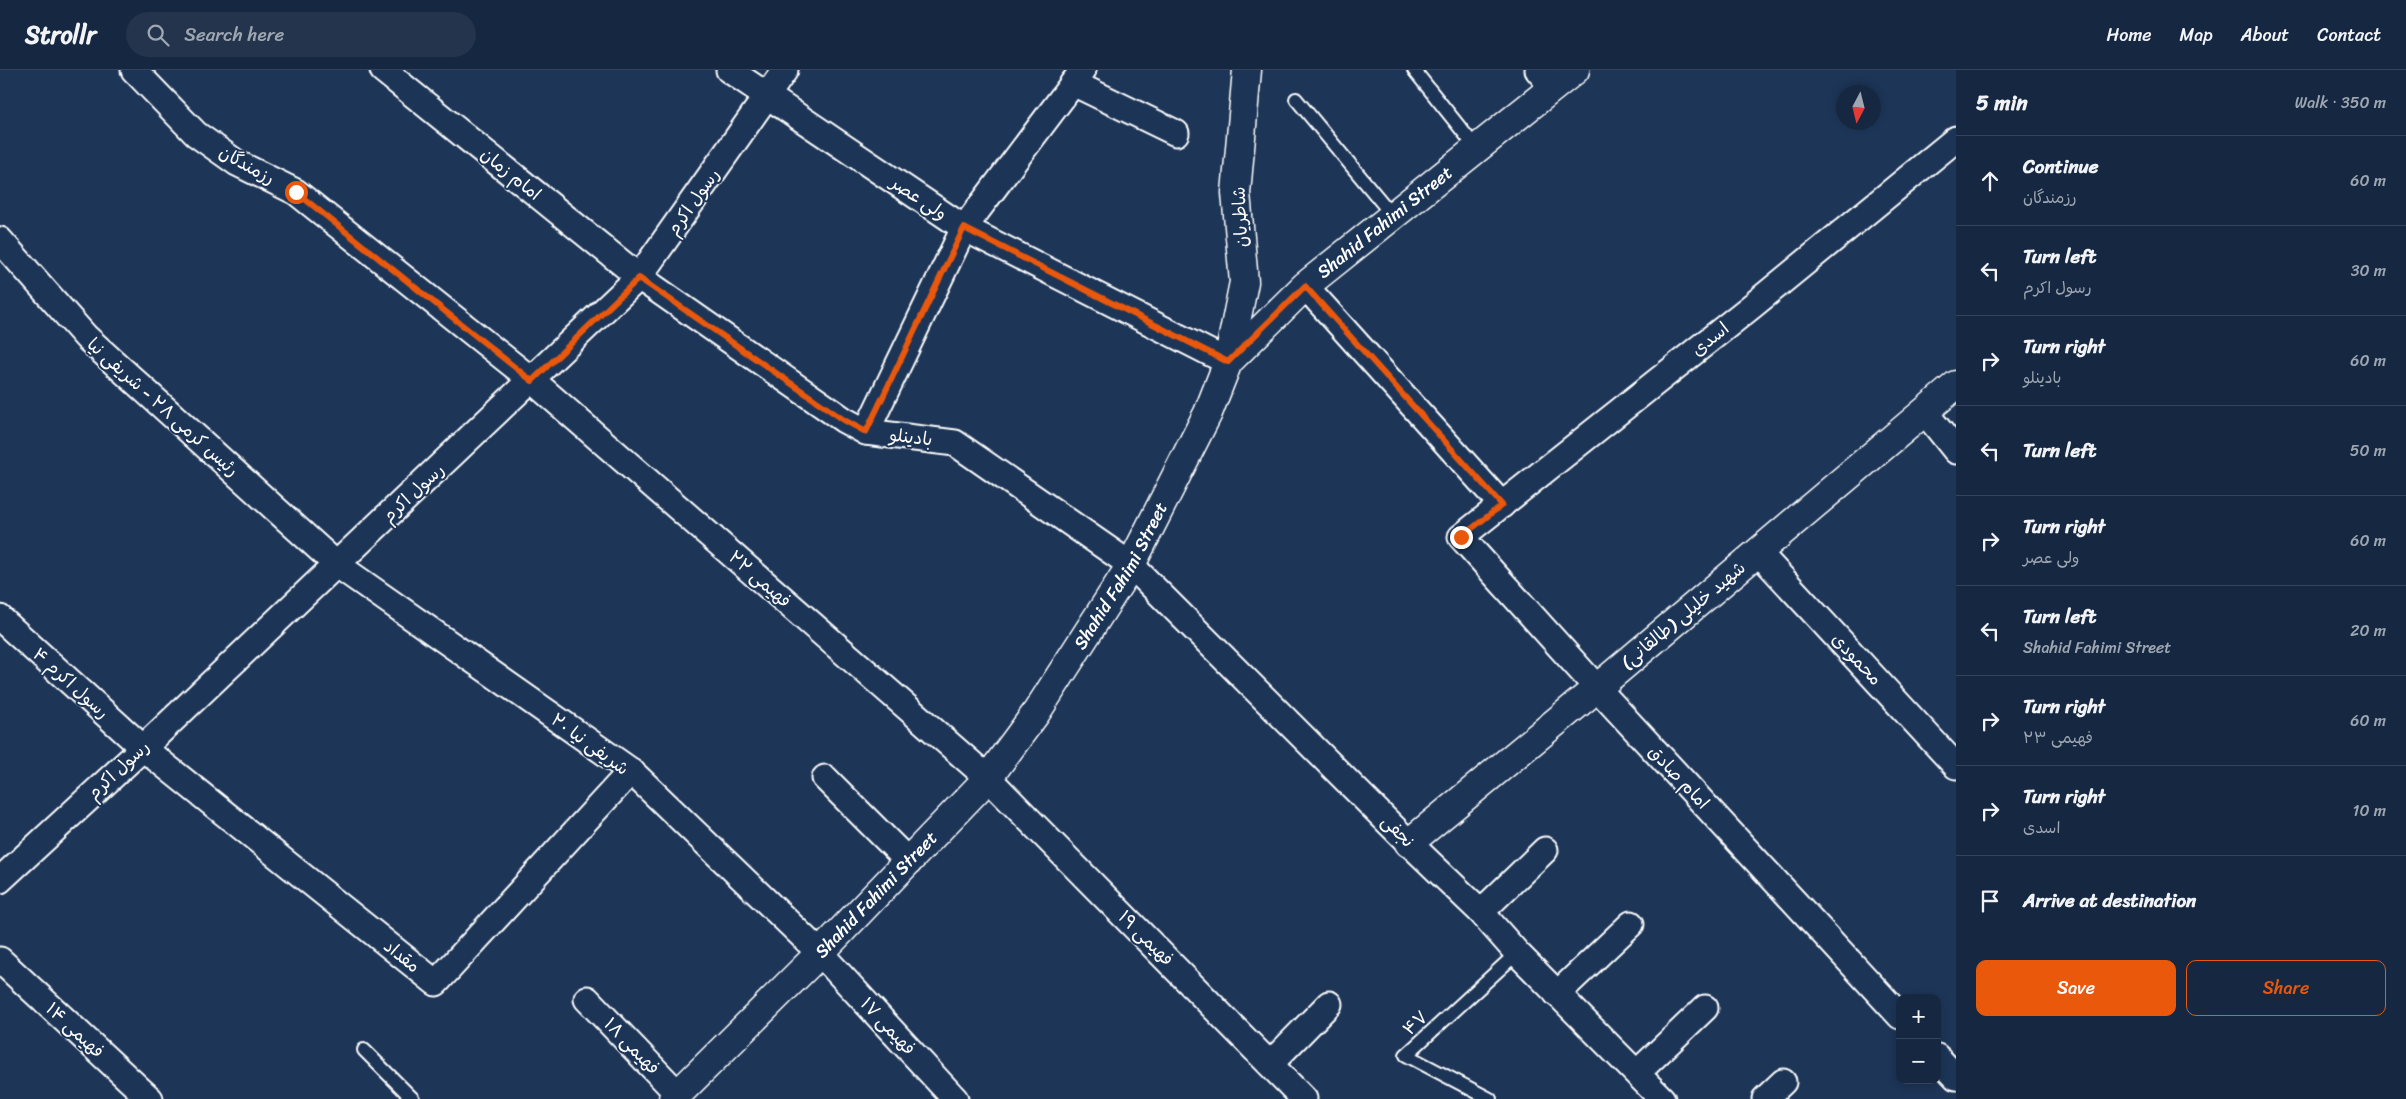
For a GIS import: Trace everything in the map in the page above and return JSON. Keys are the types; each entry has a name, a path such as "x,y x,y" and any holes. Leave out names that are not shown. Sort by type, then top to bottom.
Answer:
{"street":[{"name":"رزمندگان","path":"134,70 196,134 237,163 296,192 532,381"},
{"name":"امام زمان","path":"383,70 639,278"},
{"name":"ولی عصر","path":"729,70 964,228 1228,362"},
{"name":"رسول اکرم","path":"0,880 143,748 639,278 785,70"},
{"name":"شاطریان","path":"1228,362 1244,282 1236,193 1247,70"},
{"name":"Shahid Fahimi Street","path":"675,1096 820,953 988,778 1036,713 1131,565 1208,413 1228,362 1305,286 1477,149 1546,79 1575,70"},
{"path":"866,432 964,228 1078,77 1176,133"},
{"name":"اسدی","path":"1461,537 1956,139"},
{"name":"رئیس کرمی ۲۸ - شریفی نیا","path":"0,240 86,337 336,564"},
{"name":"بادینلو","path":"639,278 844,420 866,432 955,443 1131,565"},
{"path":"1305,286 1502,505"},
{"name":"فهیمی ۲۲","path":"532,381 988,778"},
{"name":"شهید خلیلی (طالقانی)","path":"1409,843 1597,688 1956,385"},
{"path":"1924,411 1956,451"},
{"name":"امام صادق","path":"1461,537 1597,688 1896,1012"},
{"name":"محمودی","path":"1758,552 1956,766"},
{"name":"۲۰ شریفی نیا","path":"336,564 631,772 820,953"},
{"name":"نجفی","path":"1131,565 1409,843 1481,912 1557,994 1662,1099"},
{"name":"رسول اکرم ۴","path":"0,618 143,748"},
{"name":"مقداد","path":"143,748 436,983 631,772"},
{"path":"825,778 909,862"},
{"name":"فهیمی ۱۹","path":"988,778 1304,1099"},
{"path":"1481,912 1545,850"},
{"path":"1557,994 1631,924"},
{"name":"فهیمی ۱۷","path":"820,953 956,1099"},
{"name":"فهیمی ۱۴","path":"0,960 150,1099"},
{"name":"فهیمی ۱۸","path":"587,999 675,1096"},
{"path":"1270,1064 1329,1004"},
{"path":"1636,1073 1706,1008"},
{"path":"1941,1060 1956,1077"}],"lane":[{"path":"1414,70 1477,149"},
{"path":"1296,99 1393,216"},
{"name":"۴۷","path":"1490,1099 1406,1056 1518,952"},
{"path":"364,1050 413,1099"}],"route":[{"path":"296,192 532,381 639,278 844,420 866,432 964,228 1228,362 1305,286 1502,505 1461,537"}]}
